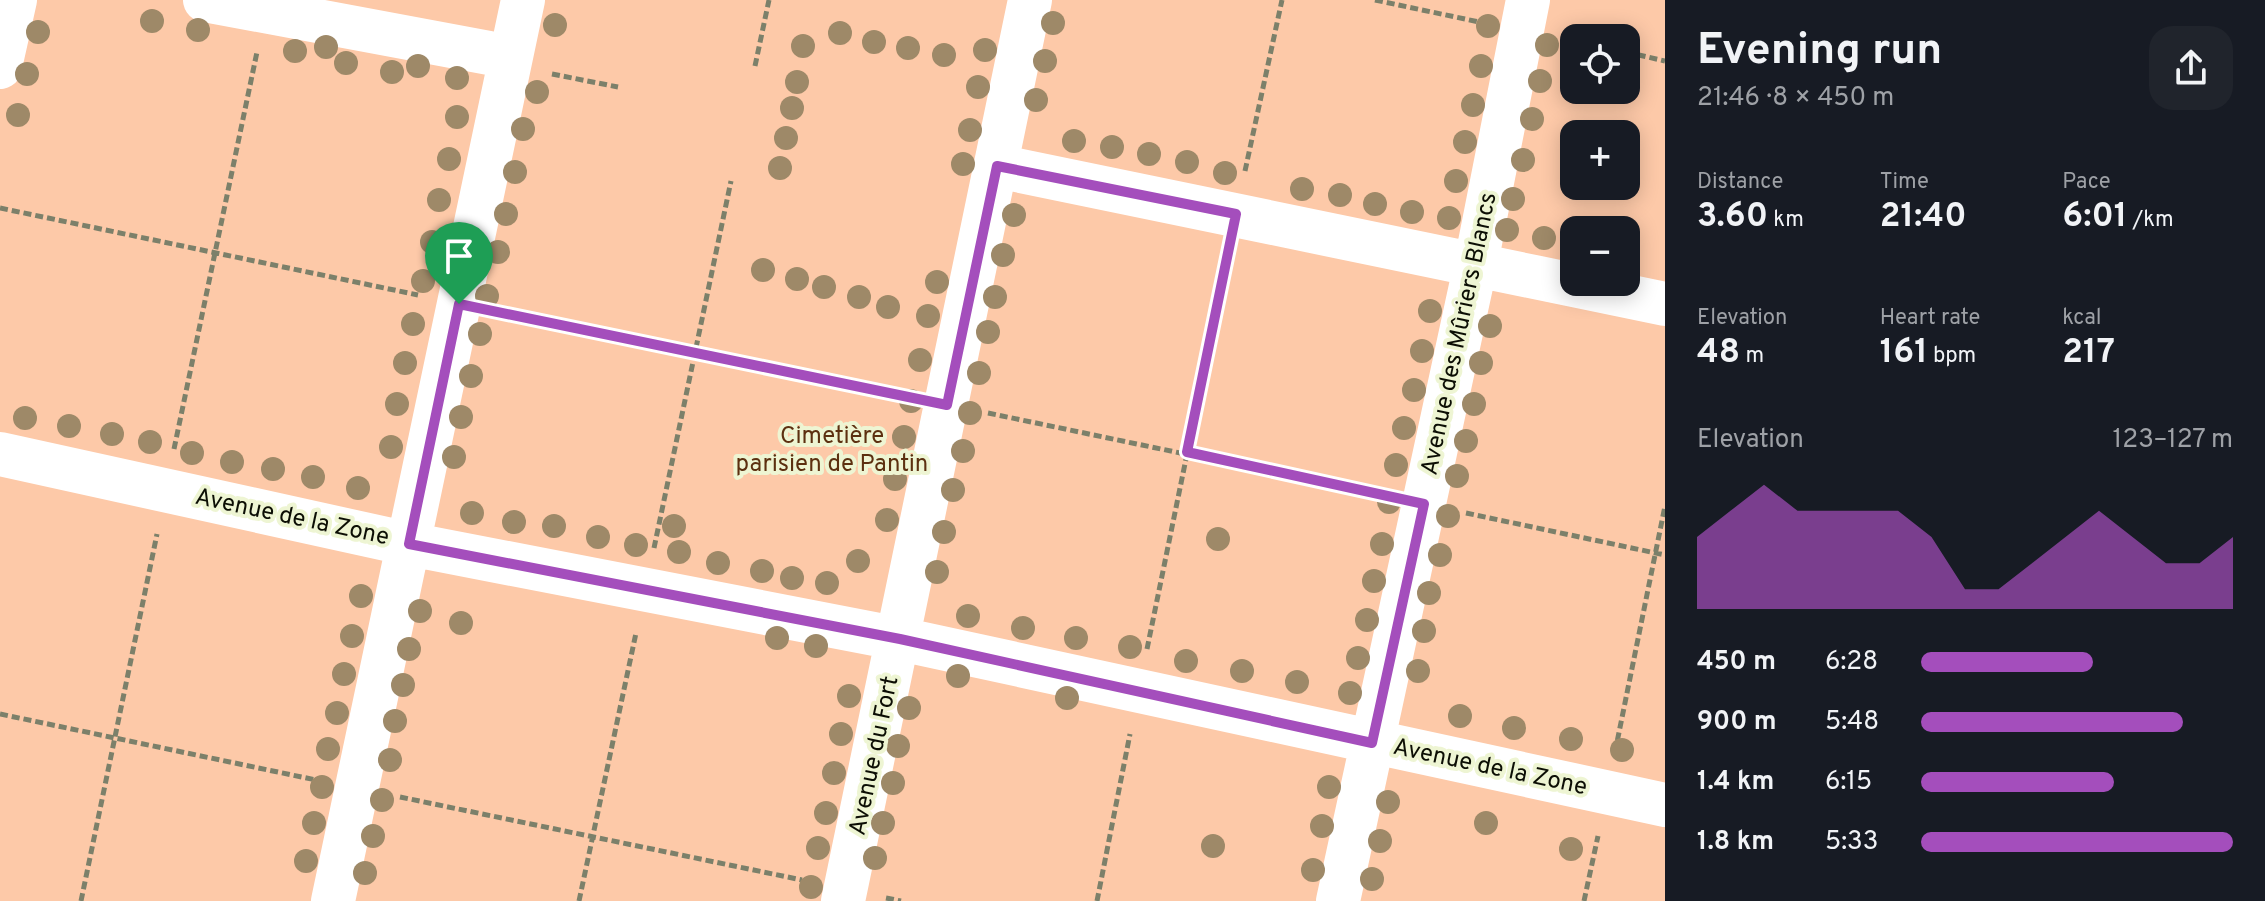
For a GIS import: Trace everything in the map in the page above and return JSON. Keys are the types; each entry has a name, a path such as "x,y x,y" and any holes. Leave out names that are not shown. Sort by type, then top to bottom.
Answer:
{"lane":[{"path":"0,67 15,0"},
{"path":"205,0 510,62"},
{"path":"333,901 523,0"},
{"name":"Avenue du Fort","path":"844,895 900,639 1030,0"},
{"name":"Avenue des Mûriers Blancs","path":"1338,901 1476,263 1525,15"},
{"path":"997,166 1665,304"},
{"name":"Avenue de la Zone","path":"0,454 409,544 900,639 1665,805"}],"path":[{"path":"755,66 769,0"},
{"path":"1097,901 1282,0"},
{"path":"1375,0 1525,15"},
{"path":"1640,55 1665,61"},
{"path":"510,62 618,87"},
{"path":"579,901 731,181"},
{"path":"0,208 1187,452 1665,555"},
{"path":"1584,901 1665,506"},
{"path":"0,714 593,837 844,895 901,901"}],"green space":[{"name":"Cimetière parisien de Pantin","path":"0,0 1665,0 1665,901 0,901"}],"route":[{"path":"997,166 1236,214 1187,452 1424,504 1372,743 900,639 409,544 459,304 947,405 997,166"}]}
